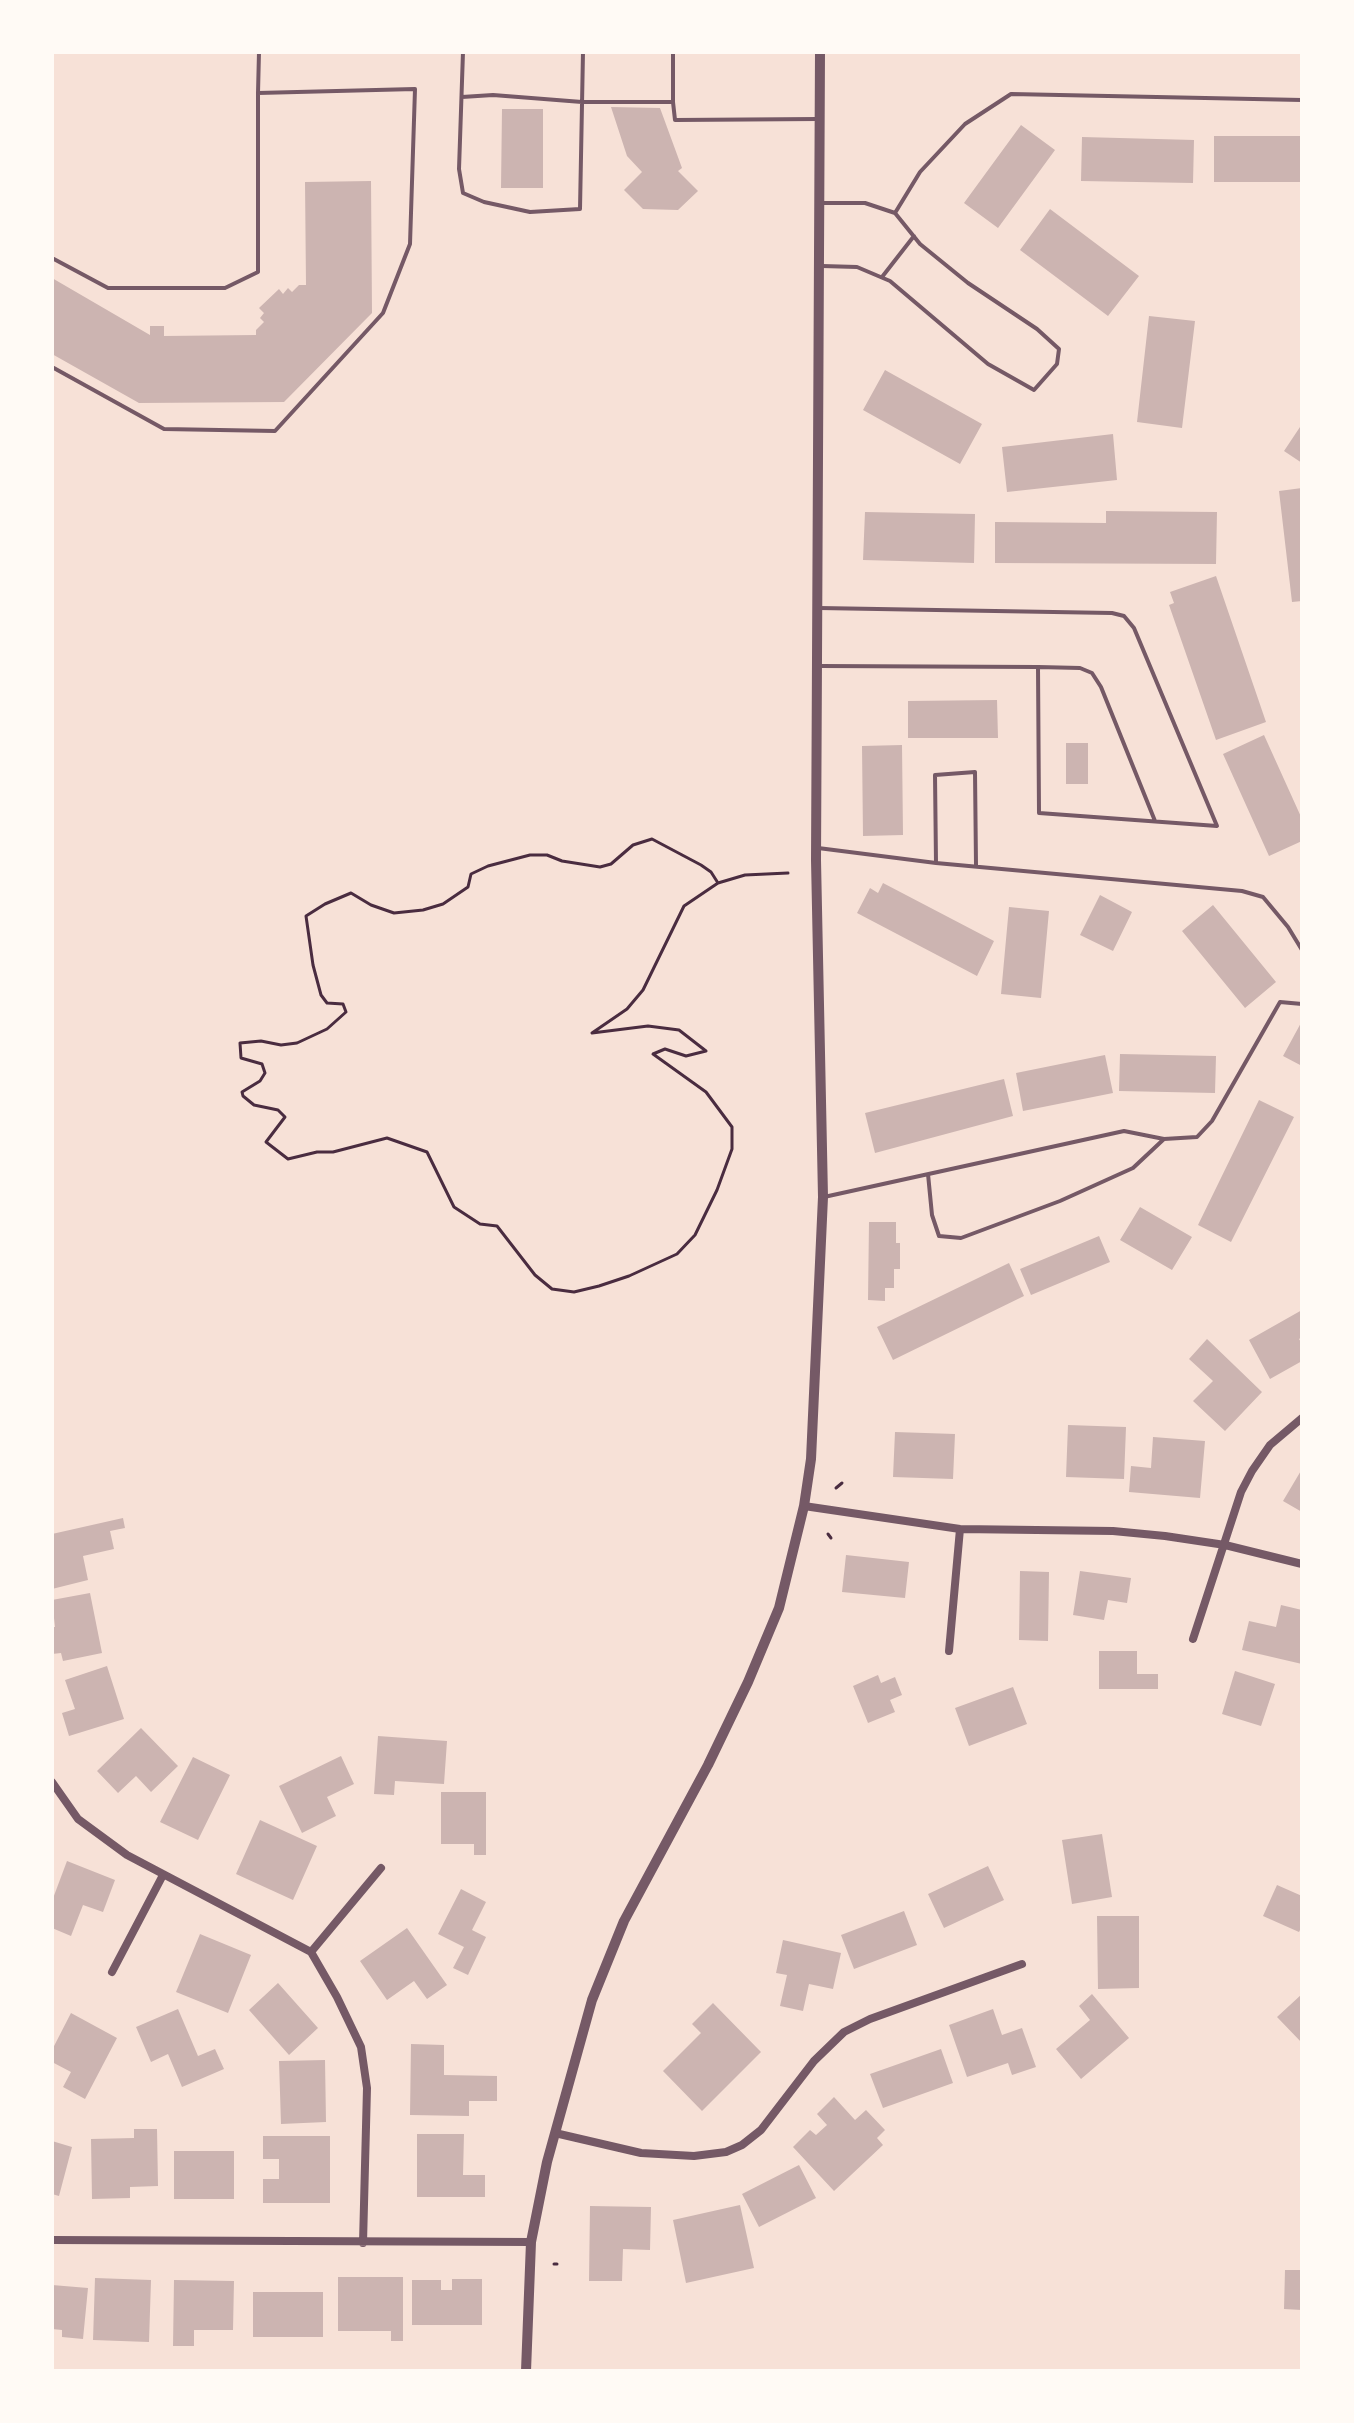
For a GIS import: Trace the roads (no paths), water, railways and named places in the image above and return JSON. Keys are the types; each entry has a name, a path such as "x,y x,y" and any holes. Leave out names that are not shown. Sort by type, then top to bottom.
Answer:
{"street":[{"path":"526,2371 531,2242 555,2133 592,2000 624,1921 708,1765 748,1682 779,1608 804,1506 815,1411 823,1197 816,848 820,52"},
{"path":"1193,1639 1241,1492 1270,1445 1302,1418"},
{"path":"804,1506 960,1529 1113,1531 1225,1545 1302,1564"},
{"path":"949,1651 960,1529"},
{"path":"52,1782 78,1819 127,1855 311,1952 361,2047 367,2088 363,2243"},
{"path":"311,1952 381,1868"},
{"path":"112,1972 163,1875"},
{"path":"555,2133 641,2153 694,2156 726,2152 742,2145 761,2130 814,2061 844,2032 870,2019 1022,1964"},
{"path":"52,2240 531,2242"}],"lane":[{"path":"52,258 108,288 225,288 258,272 259,52"},
{"path":"463,52 459,169 463,193 484,202 530,212 580,209 583,52"},
{"path":"673,52 675,120 820,119"},
{"path":"52,367 164,429 275,431 383,313 410,244 415,89 258,93"},
{"path":"895,213 920,172 965,124 1011,94 1302,100"},
{"path":"462,97 493,95 582,102 673,102"},
{"path":"819,266 857,267 890,281 988,364 1034,390 1057,364 1059,349 1037,329 968,283 914,236 895,213 865,203 820,203"},
{"path":"882,277 914,236"},
{"path":"819,608 1112,613 1124,616 1134,628 1217,826 1039,813 1038,667"},
{"path":"818,666 1080,668 1092,673 1101,687 1155,821"},
{"path":"936,863 935,775 975,772 976,865"},
{"path":"816,848 936,863 1242,891 1263,897 1302,950"},
{"path":"823,1197 1124,1131 1164,1139 1197,1137 1212,1121 1280,1002 1302,1004"},
{"path":"928,1174 932,1215 939,1236 961,1238 1060,1201 1133,1168 1164,1139"}]}
